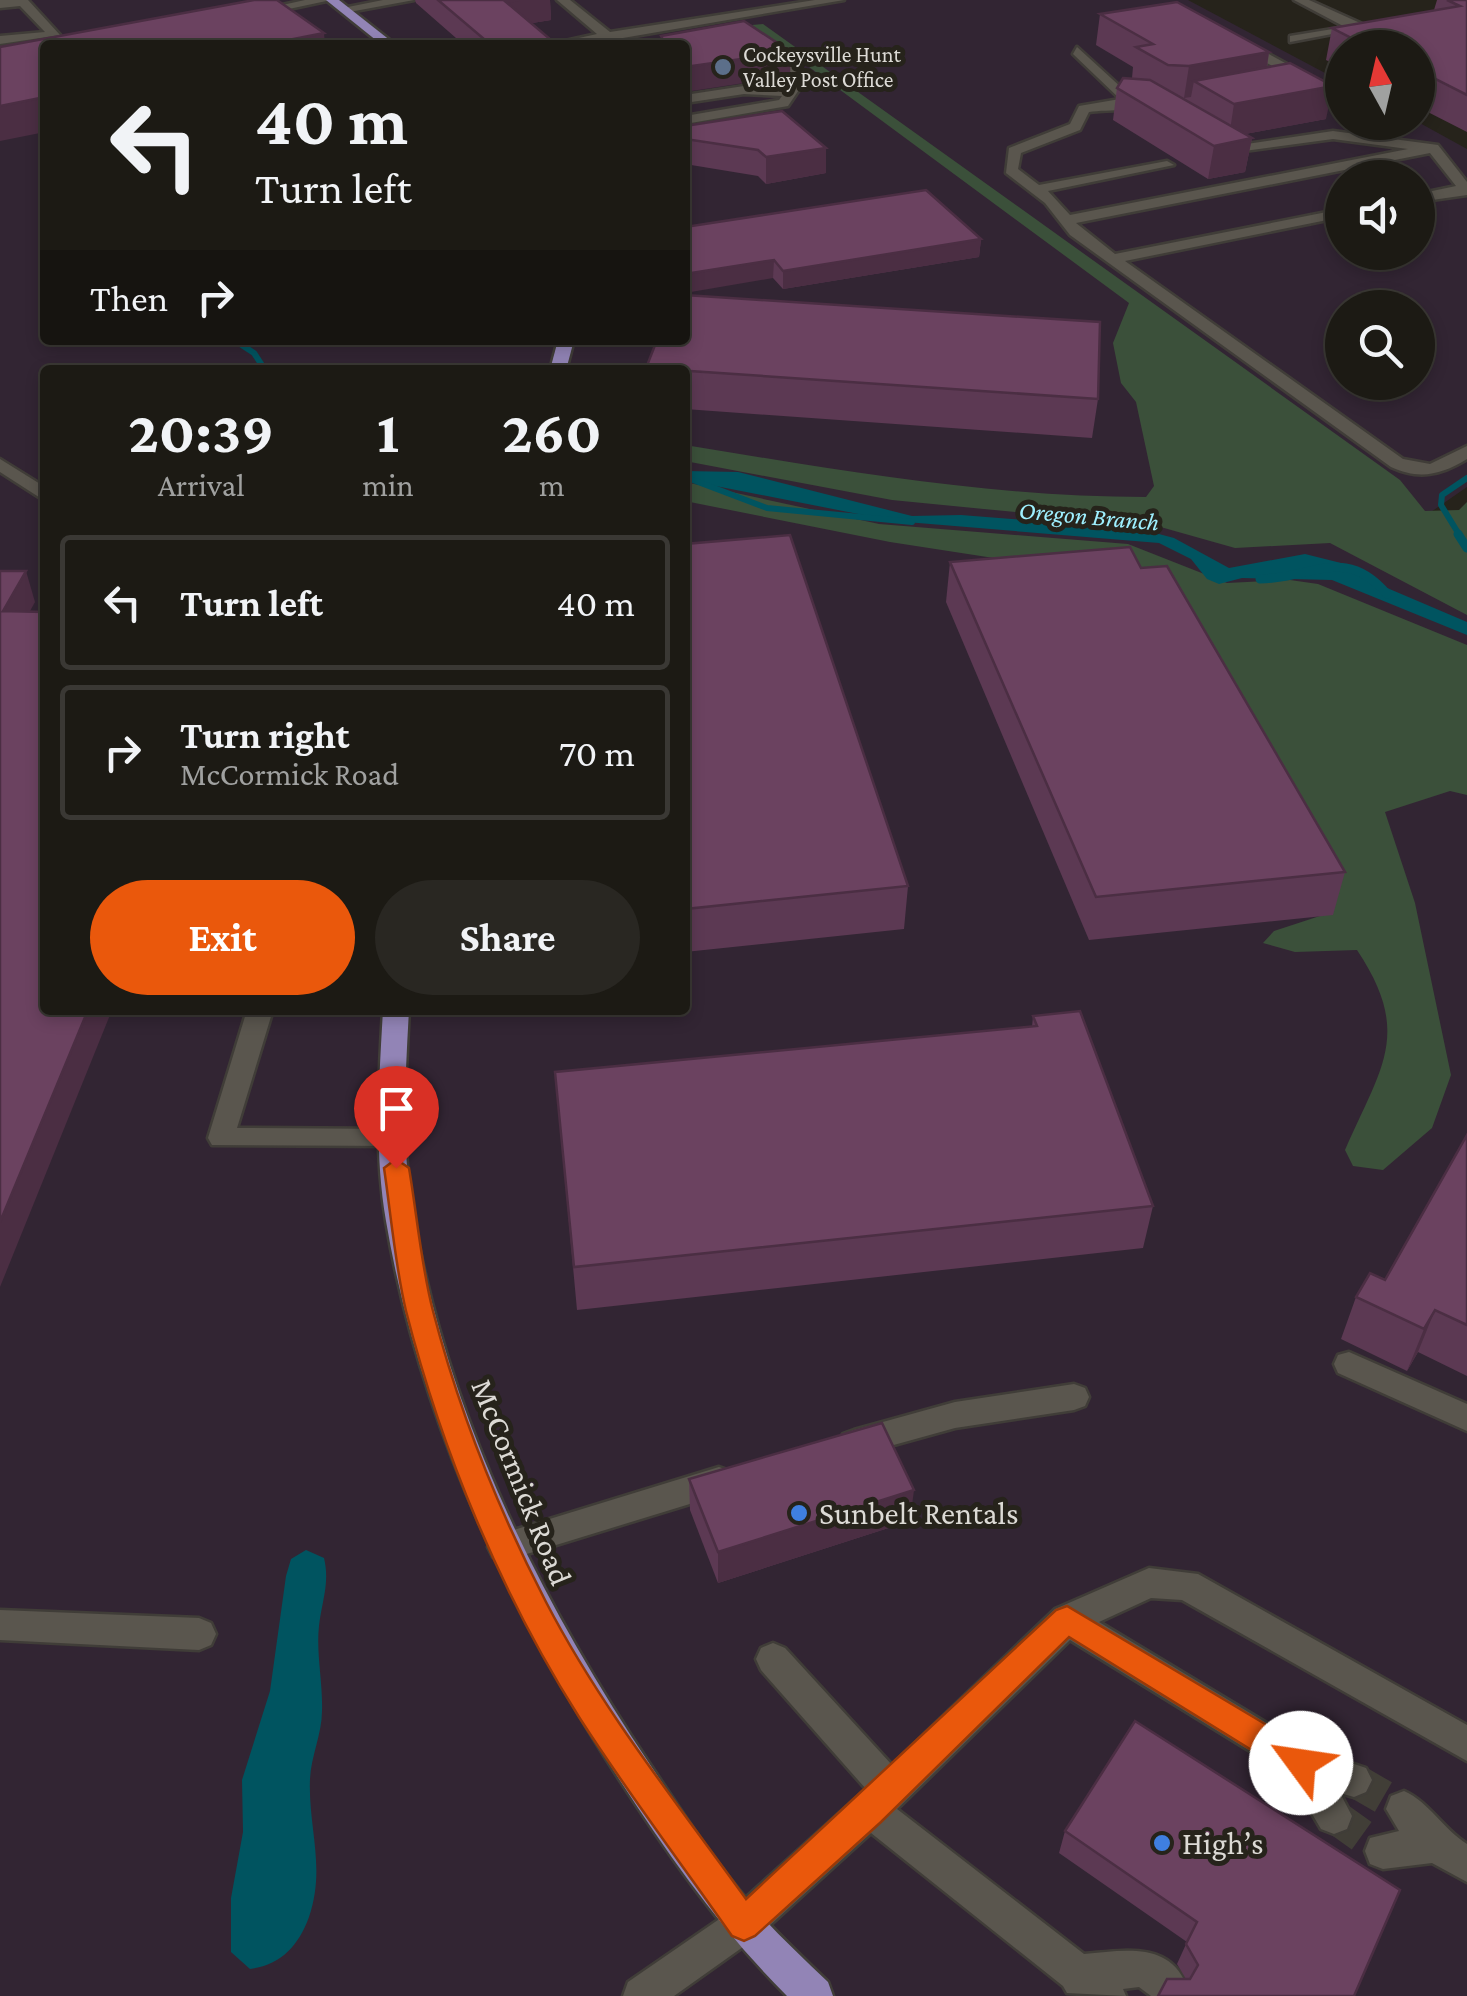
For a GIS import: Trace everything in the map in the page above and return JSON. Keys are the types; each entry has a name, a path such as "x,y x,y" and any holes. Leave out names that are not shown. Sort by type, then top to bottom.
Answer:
{"main road":[{"path":"328,0 384,40"},
{"name":"McCormick Road","path":"396,1015 393,1139 419,1308 456,1428 504,1546 536,1614 590,1706 744,1924 814,1996"}],"street":[{"path":"0,4 42,0"},
{"path":"248,14 328,0"},
{"path":"344,9 408,0"},
{"path":"563,0 612,40"},
{"path":"734,0 753,14"},
{"path":"618,40 838,0"},
{"path":"1300,0 1357,28"},
{"path":"0,40 54,36 23,2"},
{"path":"690,119 783,102 802,80 799,70 719,19"},
{"path":"1294,39 1374,25"},
{"path":"1219,32 1325,90"},
{"path":"26,54 40,51"},
{"path":"1076,51 1130,102"},
{"path":"1276,90 1312,83"},
{"path":"690,98 744,90 788,92"},
{"path":"1172,106 1130,102 1084,109 1075,127 1014,151 1012,170 1032,190 1050,200 1064,221 1113,259 1397,463 1420,472 1434,471 1467,452"},
{"path":"1227,151 1333,135 1433,148 1465,190 1435,195"},
{"path":"1419,140 1467,167"},
{"path":"1064,221 1433,148"},
{"path":"1032,190 1167,164"},
{"path":"1113,259 1325,216"},
{"path":"0,464 40,492"},
{"path":"258,1015 220,1138 393,1139"},
{"path":"1349,1364 1467,1418"},
{"path":"822,1452 955,1415 1074,1397"},
{"path":"504,1546 746,1474"},
{"path":"642,1996 744,1924 1067,1620 1148,1584 1186,1584 1467,1744"},
{"path":"1067,1620 1301,1763 1354,1780"},
{"path":"0,1625 198,1634"},
{"path":"773,1659 879,1799 1090,1989 1144,1968 1167,1984"},
{"path":"1301,1763 1334,1816"},
{"path":"1404,1809 1435,1844 1467,1864"},
{"path":"1382,1850 1435,1844"}],"shaded area":[{"path":"0,0 1188,0 1325,73 1325,140 1435,140 1435,131 1467,149 1467,487 1428,514 1467,576 1467,1996 0,1996"}],"green space":[{"path":"763,24 1400,480 1425,511 1459,510 1467,502 1467,615 1330,543 1235,548 1157,526 892,500 690,462 690,446 972,487 1146,497 1154,486 1136,402 1121,383 1113,343 1129,303 752,25"},
{"path":"690,483 879,524 1128,544 1227,583 1290,580 1318,584 1467,645 1467,795 1450,791 1385,812 1415,903 1451,1075 1432,1128 1383,1170 1353,1166 1345,1150 1386,1050 1384,1005 1374,979 1357,950 1295,952 1263,943 1274,931 1329,913 1026,563 890,542 690,502"}],"water":[{"name":"Oregon Branch","path":"690,471 738,472 912,516 961,515 1140,529 1174,538 1229,568 1305,554 1345,564 1359,576 1467,622 1467,635 1332,580 1242,578 1219,584 1207,579 1191,559 1159,543 894,521 690,481"},
{"path":"306,1550 324,1558 326,1576 318,1636 322,1720 310,1779 316,1864 314,1899 305,1928 287,1953 250,1969 231,1952 231,1898 243,1832 242,1780 270,1691 286,1576 291,1559"}],"building":[{"path":"254,0 277,0 324,33 288,40 40,40 40,98 0,106 0,47"},
{"path":"438,0 519,0 506,2 551,40 485,40"},
{"path":"1447,0 1467,0 1467,95 1435,79 1435,30 1332,28 1460,6"},
{"path":"1177,2 1269,52 1189,66 1168,65 1136,47 1153,44 1100,14"},
{"path":"744,21 791,52 690,66 690,40 663,40 661,36"},
{"path":"1290,63 1325,82 1325,87 1234,104 1194,81"},
{"path":"1123,78 1150,80 1252,138 1214,146 1117,88"},
{"path":"782,111 826,148 766,157 758,150 690,140 690,125"},
{"path":"926,190 981,239 783,271 774,260 690,273 690,226"},
{"path":"690,295 1100,322 1098,399 690,371 690,365 647,365 655,345 690,345"},
{"path":"790,535 908,886 690,908 690,544"},
{"path":"1130,547 1141,568 1167,566 1345,872 1096,897 950,562"},
{"path":"0,571 26,571 3,611 40,612 40,1015 86,1015 0,1222"},
{"path":"1080,1011 1153,1206 574,1267 555,1072 1037,1026 1033,1016"},
{"path":"1467,1135 1467,1325 1435,1310 1424,1329 1356,1297 1370,1273 1385,1280"},
{"name":"Sunbelt Rentals","path":"882,1423 914,1490 718,1552 689,1479"},
{"path":"1135,1721 1400,1890 1354,1996 1158,1996 1167,1979 1190,1979 1198,1965 1186,1944 1197,1922 1065,1831"}],"waterway":[{"name":"Oregon Branch","path":"242,345 254,353 262,365"},
{"path":"1460,536 1441,505 1442,495 1467,478"},
{"name":"Oregon Branch","path":"690,479 767,508 912,522"},
{"path":"1458,534 1467,548"},
{"name":"Oregon Branch","path":"1260,579 1343,567 1372,579 1387,594"}],"tunnel":[{"path":"1354,1780 1404,1809"},
{"path":"1334,1816 1383,1851"}],"place":[{"name":"Cockeysville Hunt Valley Post Office","path":"723,67"},
{"name":"Sunbelt Rentals","path":"799,1513"},
{"name":"High’s","path":"1162,1843"}],"route":[{"path":"396,1168 419,1308 450,1414 504,1546 536,1614 590,1706 696,1862 744,1924 870,1810 1067,1620 1301,1763"}]}
